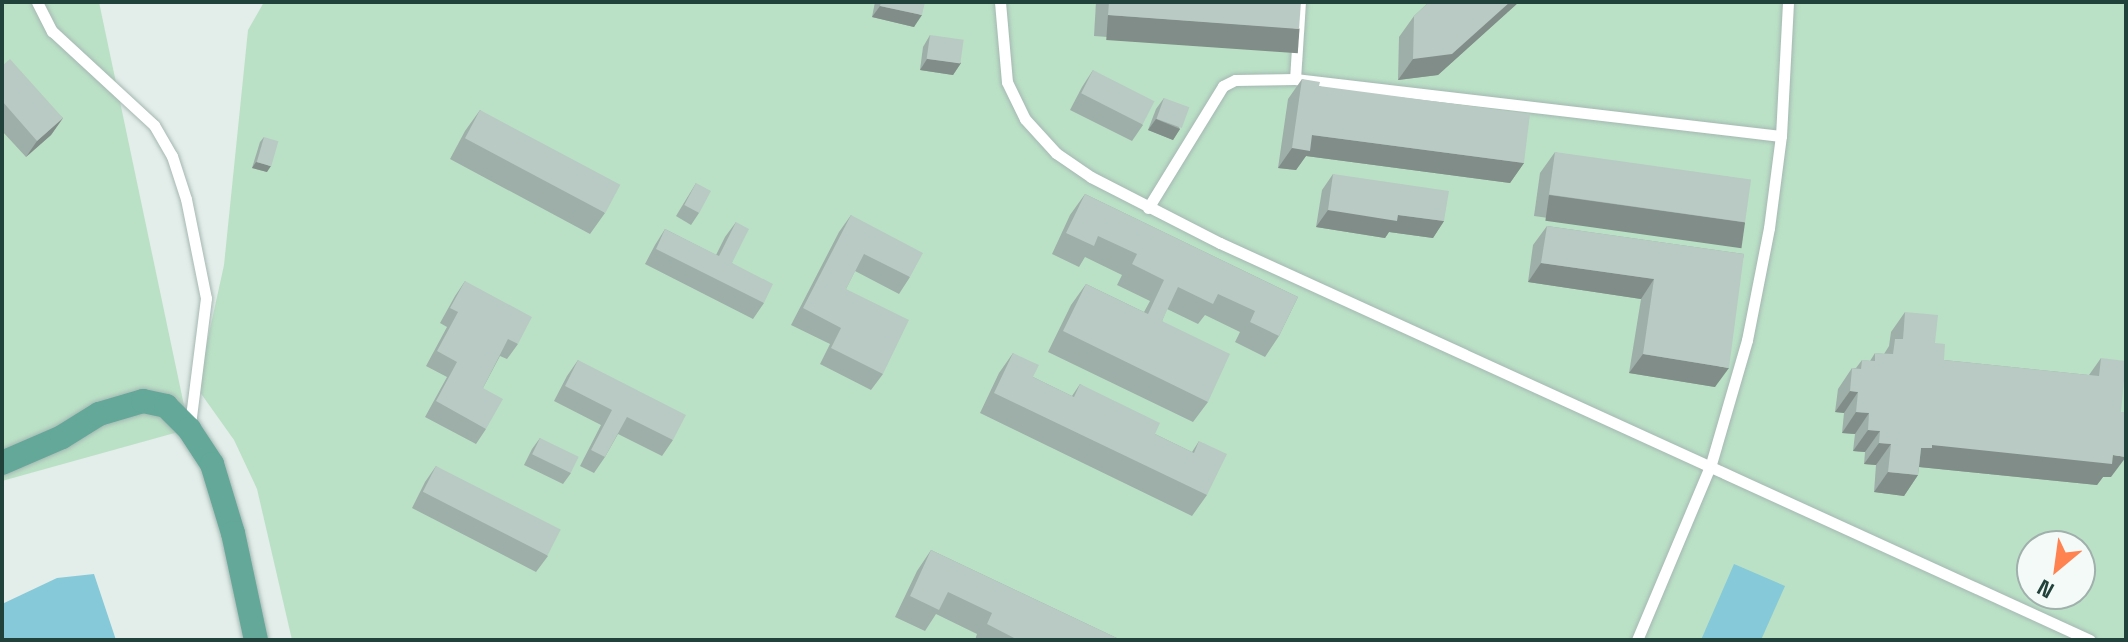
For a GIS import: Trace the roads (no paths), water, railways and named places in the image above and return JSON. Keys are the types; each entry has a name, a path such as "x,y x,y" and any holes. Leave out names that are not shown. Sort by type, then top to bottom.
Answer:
{"main road":[{"path":"2,463 62,437 99,414 143,401 166,406 189,429 212,464 233,533 256,640"}],"lane":[{"path":"37,2 52,31 154,125 172,156 186,199 206,298 189,429"},
{"path":"1000,2 1007,82 1025,119 1068,161 1148,208 2090,640"},
{"path":"1295,79 1300,2"},
{"path":"1637,640 1711,464 1747,340 1769,228 1781,136 1788,2"},
{"path":"1148,208 1223,86 1235,80 1295,79 1781,136"}],"water":[{"path":"1734,564 1785,586 1761,640 1701,640"},
{"path":"94,574 116,640 2,640 2,604 57,578"}]}
